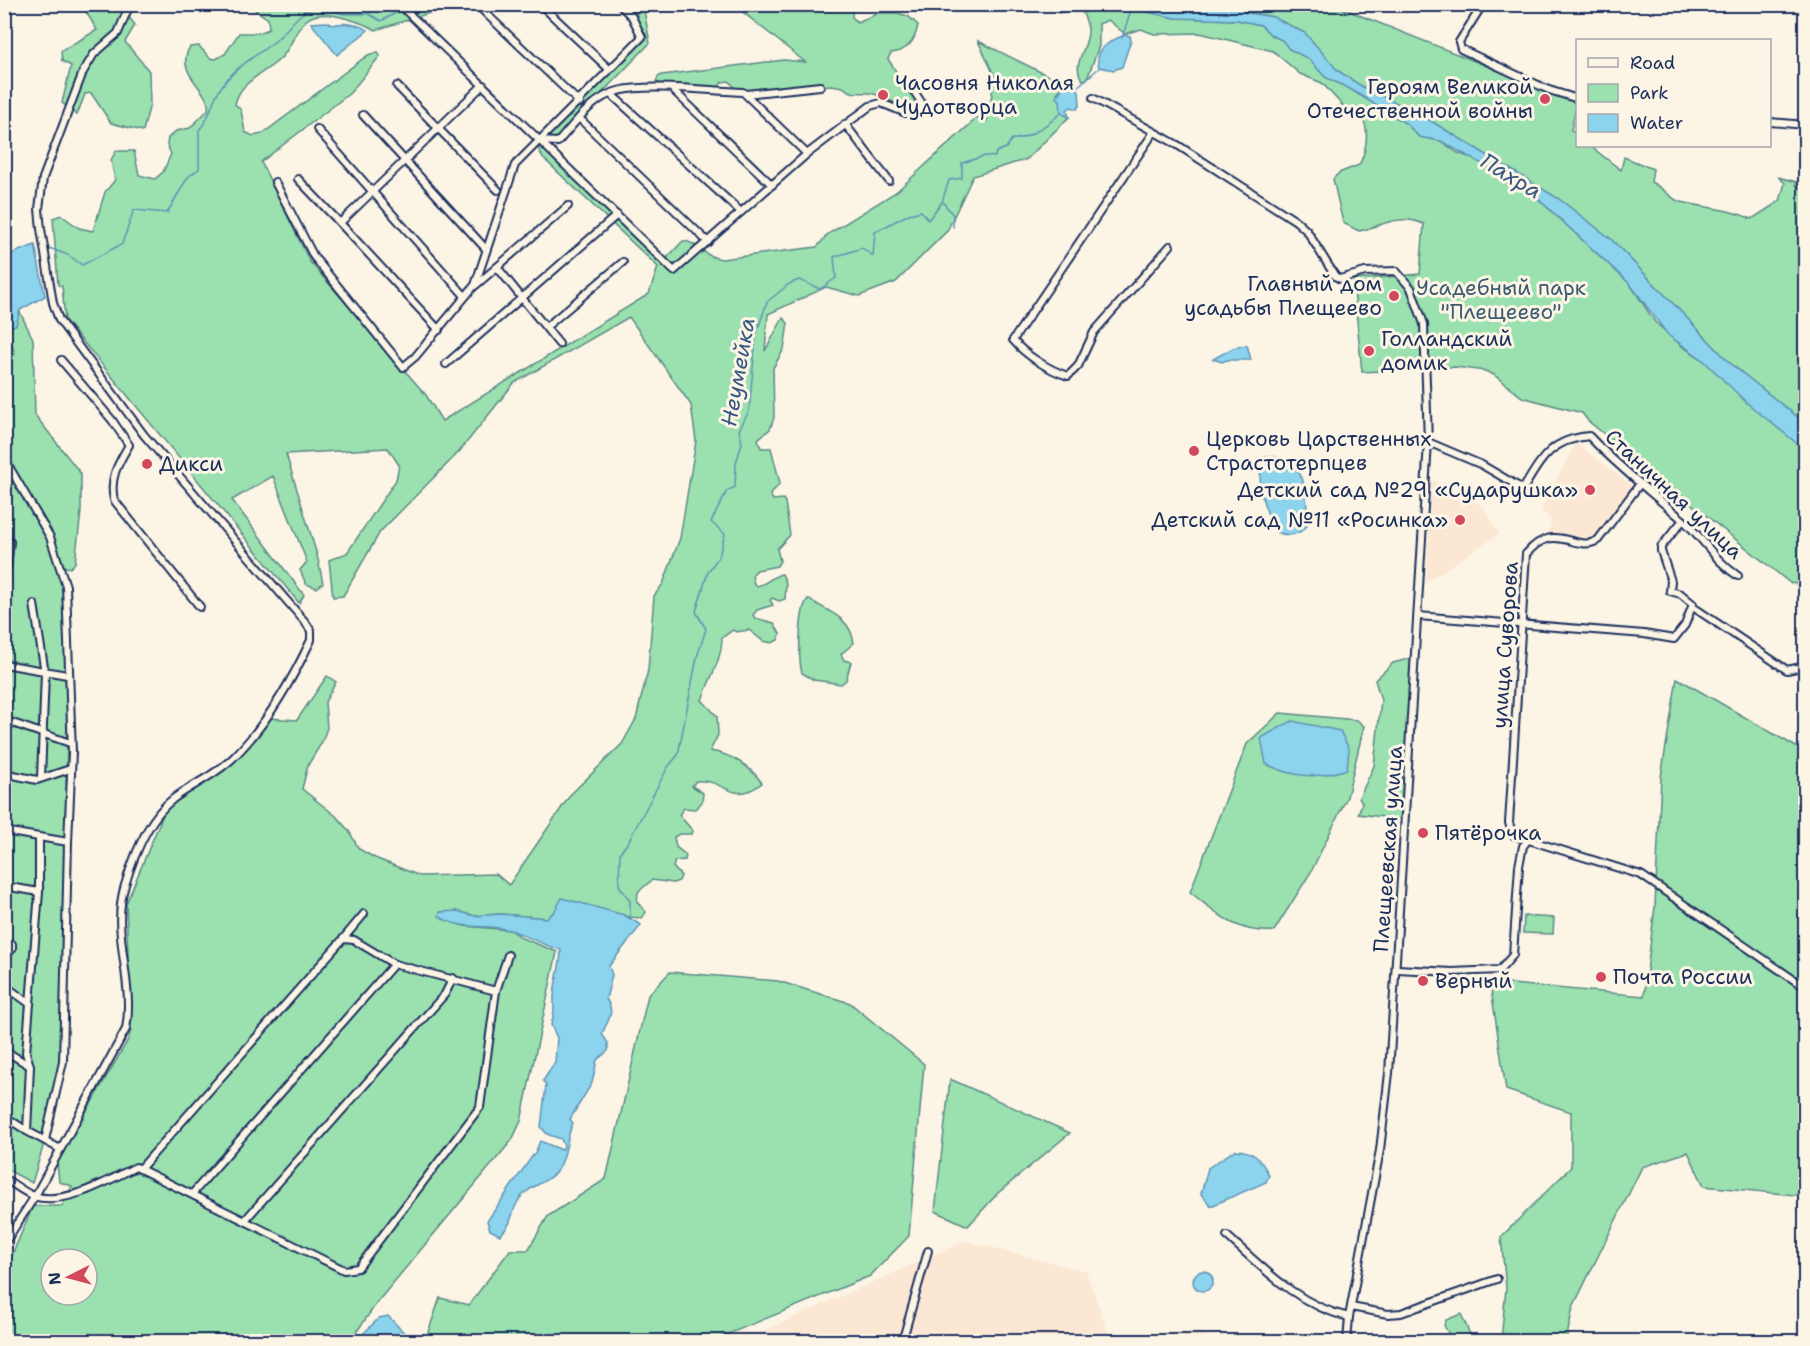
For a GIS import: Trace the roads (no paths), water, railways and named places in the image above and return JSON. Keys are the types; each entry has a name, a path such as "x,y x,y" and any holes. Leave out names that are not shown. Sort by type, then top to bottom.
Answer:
{"street":[{"path":"4,1244 35,1196 126,1029 129,1005 120,905 132,865 146,834 155,818 173,798 218,770 238,752 278,698 311,640 311,631 306,623 144,435 59,320 53,303 39,209 43,178 83,72 94,54 118,33 130,4"},
{"path":"399,4 674,271 807,154 875,103 906,113 921,106 921,102 910,85"},
{"path":"476,4 580,103"},
{"path":"540,4 609,69"},
{"path":"475,285 515,165 580,103 609,69 642,37 632,17 619,4"},
{"path":"1483,4 1462,34 1459,42 1461,49 1550,90 1576,98"},
{"path":"340,223 483,85"},
{"path":"398,86 498,190"},
{"path":"540,141 558,142 597,102 618,91 652,88 746,94 820,86"},
{"path":"672,90 772,185"},
{"path":"611,94 741,212"},
{"path":"746,94 807,154"},
{"path":"1093,98 1154,132 1013,340 1019,347 1057,373 1068,376 1078,366 1094,332 1170,246"},
{"path":"363,115 486,249"},
{"path":"579,118 708,242"},
{"path":"1771,122 1806,125"},
{"path":"845,124 889,181"},
{"path":"317,129 465,296"},
{"name":"Плещеевская улица","path":"1154,132 1296,221 1307,231 1335,276 1349,278 1365,272 1396,271 1405,278 1424,324 1428,442 1396,969 1383,1131 1349,1317 1347,1341"},
{"path":"298,179 439,330"},
{"path":"275,182 314,257 403,367 439,330 475,285 568,206"},
{"path":"446,364 617,215"},
{"path":"546,327 623,262"},
{"path":"497,267 559,344"},
{"path":"61,360 112,420 129,445 113,475 114,500 200,607"},
{"name":"Станичная улица","path":"1428,442 1482,465 1523,489 1547,451 1573,437 1589,436 1639,485 1683,520 1724,567 1738,576"},
{"path":"4,458 50,537 66,586 70,769 63,1062 45,1140"},
{"name":"улица Суворова","path":"1528,840 1513,835 1509,822 1526,554 1533,546 1549,538 1572,539 1584,546 1590,545 1598,540 1639,485"},
{"path":"1683,520 1672,531 1661,551 1671,581 1670,591 1687,598 1693,608 1787,670 1806,666"},
{"path":"4,539 10,542 4,590"},
{"path":"34,604 45,673 41,778"},
{"path":"1418,616 1644,634 1674,639 1686,625 1693,608"},
{"path":"4,664 45,673 67,675"},
{"path":"4,720 70,743"},
{"path":"4,774 41,778 70,769"},
{"path":"4,831 68,842"},
{"path":"27,1131 30,1066 26,1053 39,892 39,838"},
{"path":"1396,969 1452,972 1500,970 1513,955 1519,866 1523,846 1528,840 1641,875 1806,988"},
{"path":"4,886 39,892"},
{"path":"141,1168 364,914"},
{"path":"4,939 12,944 12,949 4,958"},
{"path":"344,939 354,940 394,964 496,991"},
{"path":"4,1178 35,1196 78,1194 136,1167 141,1168 344,1269 358,1268 480,1107 496,991 508,955"},
{"path":"193,1193 394,964"},
{"path":"246,1219 445,994 453,978"},
{"path":"8,988 29,1003"},
{"path":"4,1050 30,1066"},
{"path":"4,1116 60,1149"},
{"path":"1227,1236 1290,1292 1316,1306 1349,1317"},
{"path":"902,1341 928,1251"},
{"path":"1351,1307 1388,1314 1401,1313 1497,1279"}],"water":[{"name":"Пахра","path":"1117,5 1240,5 1243,12 1273,17 1305,33 1338,71 1361,86 1421,115 1559,199 1611,239 1731,364 1805,423 1805,450 1747,403 1702,359 1668,335 1630,284 1535,196 1509,185 1502,175 1441,141 1419,137 1407,124 1350,89 1325,77 1309,59 1289,49 1282,40 1271,35 1261,25 1237,20 1175,18"},
{"path":"327,22 333,25 356,25 368,30 337,55 311,23"},
{"path":"1125,35 1130,36 1131,40 1122,67 1114,70 1099,67 1099,56 1104,46"},
{"path":"1065,84 1074,85 1079,91 1080,104 1077,109 1071,107 1067,110 1069,117 1061,113 1060,100 1056,97"},
{"path":"35,245 45,296 20,310 16,325 5,328 5,256"},
{"path":"1247,345 1251,360 1222,362 1213,359 1233,348"},
{"path":"1266,456 1280,458 1290,463 1302,479 1307,501 1307,526 1297,533 1276,532 1268,514 1260,485 1260,475"},
{"path":"1292,721 1340,731 1349,749 1347,769 1306,776 1266,764 1261,738"},
{"path":"562,898 624,915 641,925 609,966 612,975 606,999 611,1012 602,1034 608,1043 608,1051 597,1060 592,1083 570,1119 573,1123 562,1163 549,1178 521,1197 509,1223 500,1235 490,1230 487,1221 536,1151 540,1141 562,1150 564,1146 561,1139 547,1134 541,1127 546,1085 543,1081 555,1062 557,1038 551,1025 561,950 513,931 456,924 439,916 440,912 457,911 475,916 500,914 547,918 554,912"},
{"path":"1235,1150 1256,1156 1269,1175 1266,1182 1211,1206 1201,1194 1208,1168"},
{"path":"1203,1271 1210,1274 1213,1281 1210,1288 1203,1291 1196,1288 1193,1281 1196,1274"},
{"path":"388,1316 412,1341 356,1341 379,1318"}],"waterway":[{"name":"Неумейка","path":"1122,38 1133,4"},
{"path":"49,248 68,255 82,265 122,244 134,210 167,213 188,177 199,169 199,130 220,89 238,68 275,41 309,8 316,5 344,14 369,14 381,21 401,10"},
{"name":"Неумейка","path":"1076,88 1099,68"},
{"name":"Неумейка","path":"630,918 630,901 619,885 620,852 627,844 668,767 678,755 697,657 706,629 696,612 708,572 719,556 725,534 711,522 727,491 735,487 736,463 742,443 739,430 749,411 756,335 767,302 789,284 799,280 820,289 836,278 834,257 862,248 873,256 875,232 909,214 921,211 928,220 942,202 949,180 962,178 962,163 985,156 995,157 996,152 1006,148 1012,139 1031,134 1061,113"},
{"path":"943,202 953,215 953,227"}],"place":[{"name":"Часовня Николая Чудотворца","path":"883,95"},
{"name":"Героям Великой Отечественной войны","path":"1545,99"},
{"name":"Главный дом усадьбы Плещеево","path":"1394,296"},
{"name":"Голландский домик","path":"1369,351"},
{"name":"Церковь Царственных Страстотерпцев","path":"1194,451"},
{"name":"Дикси","path":"147,464"},
{"name":"Детский сад №29 «Сударушка»","path":"1590,490"},
{"name":"Детский сад №11 «Росинка»","path":"1460,520"},
{"name":"Пятёрочка","path":"1423,833"},
{"name":"Почта России","path":"1601,977"},
{"name":"Верный","path":"1423,981"}],"park label":[{"name":"Усадебный парк \"Плещеево\"","path":"1501,300"}]}
